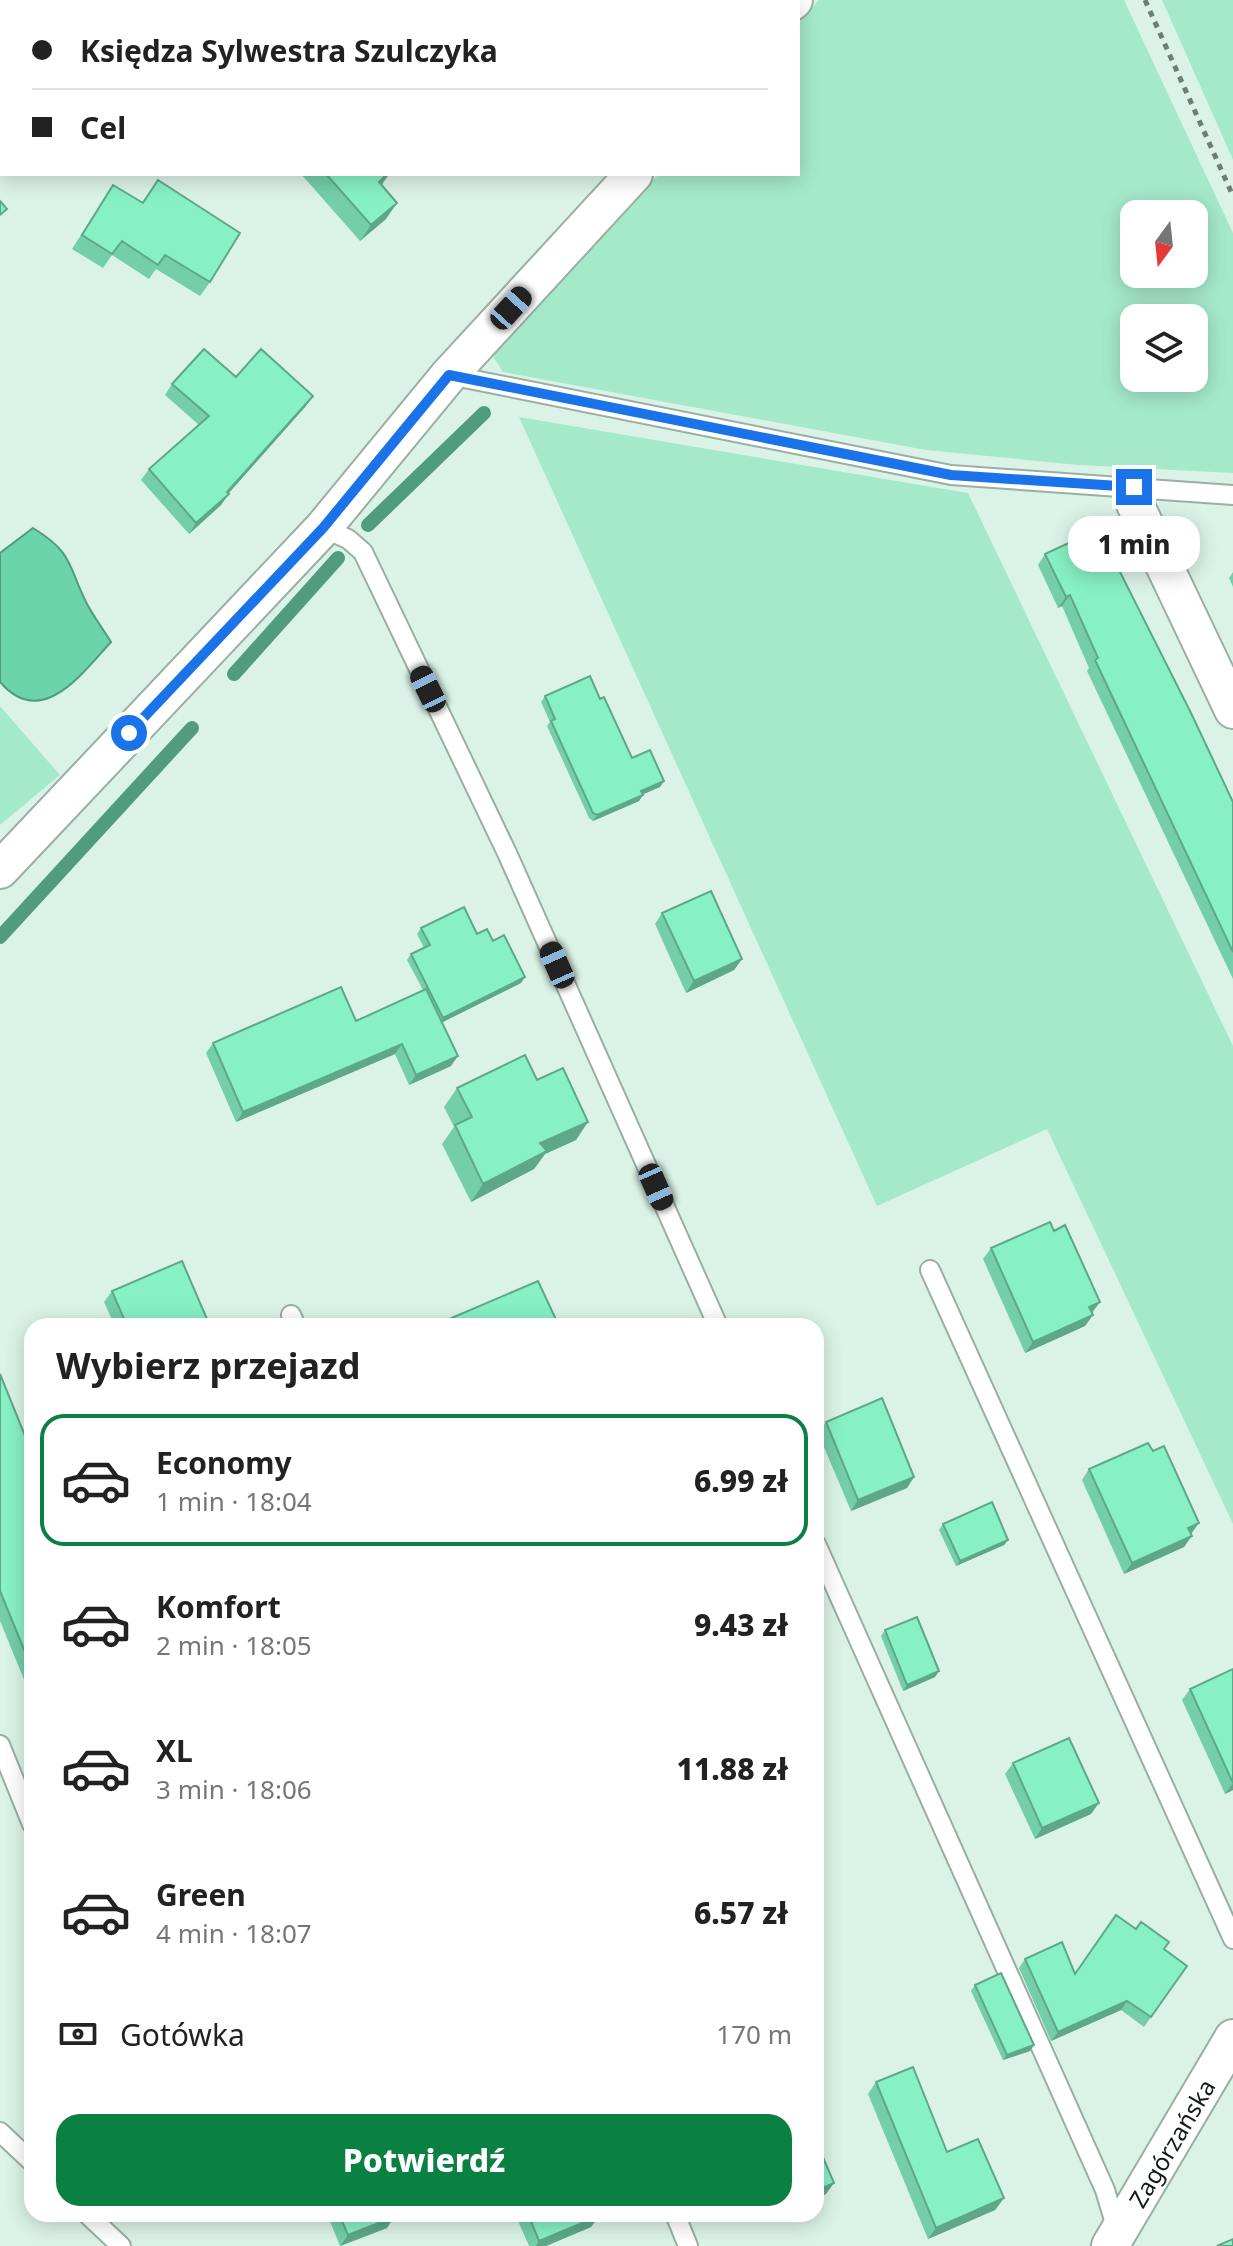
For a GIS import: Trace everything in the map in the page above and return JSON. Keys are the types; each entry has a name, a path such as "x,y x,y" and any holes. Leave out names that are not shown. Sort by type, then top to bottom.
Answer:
{"street":[{"path":"0,870 323,528 449,375 632,176"},
{"path":"1134,487 1135,504 1233,710"},
{"name":"Zagórzańska","path":"1114,2241 1232,2045"}],"lane":[{"path":"449,375 951,475 1233,495"},
{"path":"323,528 348,539 363,552 507,853 714,1318"},
{"path":"930,1270 1233,1939"},
{"path":"824,1562 1105,2190 1114,2241"},
{"path":"0,1745 24,1804"},
{"path":"0,2132 24,2154"},
{"path":"96,2222 121,2246"},
{"path":"678,2222 688,2246"}],"path":[{"path":"1145,0 1233,196"}],"shaded area":[{"path":"819,0 1124,0 1233,233 1233,473 1078,465 926,450 503,372 492,355 657,176 800,176 800,21"},
{"path":"1162,0 1233,0 1233,160"},
{"path":"519,417 968,493 1233,1046 1233,1524 1047,1129 877,1206"},
{"path":"33,528 63,553 87,604 111,642 61,692 31,701 16,696 0,682 0,553"},
{"path":"0,706 60,775 0,825"}],"building":[{"path":"328,176 385,176 379,182 397,203 371,225"},
{"path":"158,180 240,233 210,282 165,255 158,265 122,241 112,254 82,235 113,185 143,203"},
{"path":"0,201 7,209 0,215"},
{"path":"204,349 236,377 261,349 313,396 227,492 229,494 196,523 149,469 209,416 172,384"},
{"path":"1103,527 1124,570 1120,572 1233,802 1233,952 1095,660 1098,658 1070,595 1066,597 1045,554"},
{"path":"590,676 600,699 604,697 632,758 650,750 664,781 641,791 643,795 597,815 593,813 551,721 555,719 545,696"},
{"path":"711,891 742,959 694,981 662,913"},
{"path":"464,907 477,934 487,929 493,941 504,935 525,977 443,1018 411,954 430,945 421,928"},
{"path":"341,987 356,1021 426,989 458,1056 416,1075 402,1044 243,1112 213,1043"},
{"path":"525,1055 537,1080 563,1068 588,1122 540,1143 547,1151 483,1184 455,1125 472,1117 457,1088"},
{"path":"1050,1222 1054,1231 1065,1225 1100,1302 1089,1307 1093,1315 1033,1342 991,1248"},
{"path":"182,1261 207,1318 124,1318 112,1291"},
{"path":"538,1281 555,1318 452,1318"},
{"path":"0,1374 24,1433 24,1650 0,1591"},
{"path":"882,1398 914,1477 858,1500 826,1422"},
{"path":"1148,1443 1153,1451 1164,1446 1199,1523 1188,1528 1192,1536 1132,1563 1089,1469"},
{"path":"992,1502 1008,1540 960,1561 943,1524"},
{"path":"917,1617 939,1671 907,1685 885,1630"},
{"path":"1233,1669 1233,1783 1190,1689"},
{"path":"1069,1738 1099,1803 1042,1828 1013,1763"},
{"path":"1116,1915 1136,1929 1141,1922 1169,1942 1164,1949 1187,1966 1151,2017 1127,2001 1058,2032 1025,1959 1062,1942 1075,1974"},
{"path":"1001,1973 1034,2045 1007,2055 975,1985"},
{"path":"913,2067 947,2152 978,2139 1004,2198 936,2228 876,2082"},
{"path":"824,2160 834,2183 824,2187"},
{"path":"342,2222 381,2222 348,2235"},
{"path":"531,2222 585,2222 539,2241"},
{"path":"1233,2239 1233,2246 1217,2246"}],"waterway":[{"path":"368,525 484,413"},
{"path":"234,674 338,558"},
{"path":"0,937 192,728"}],"route":[{"path":"129,733 323,528 449,375 951,475 1134,487"}]}
